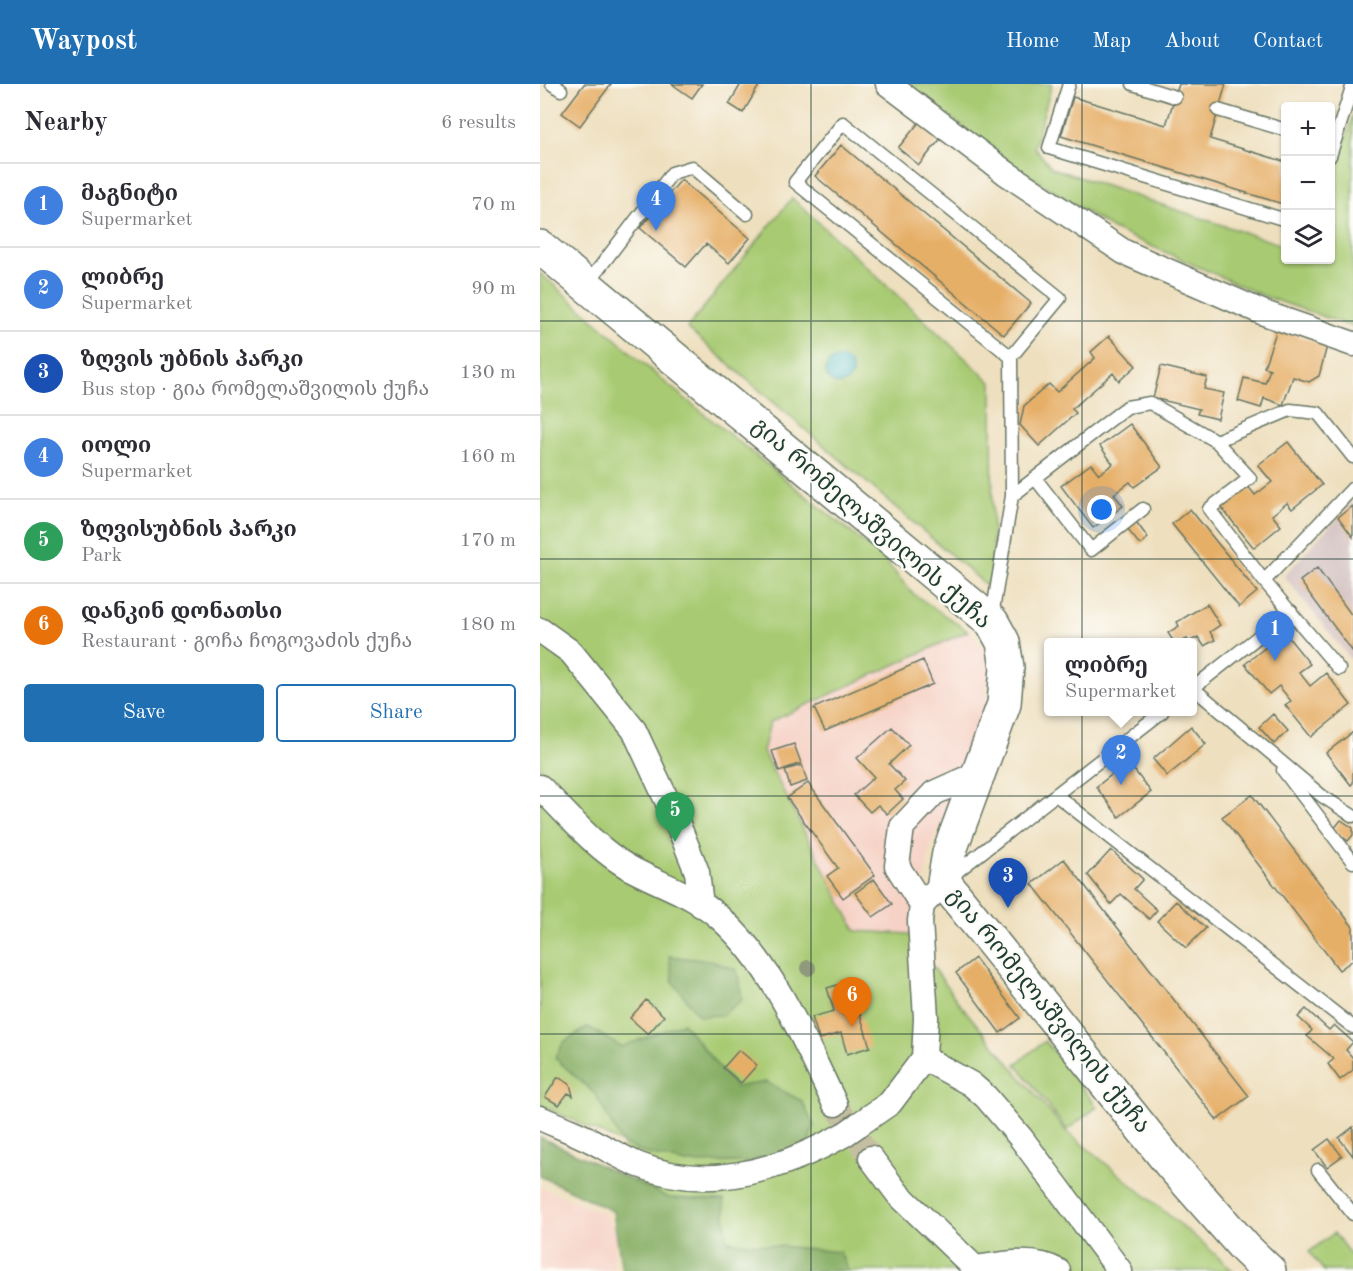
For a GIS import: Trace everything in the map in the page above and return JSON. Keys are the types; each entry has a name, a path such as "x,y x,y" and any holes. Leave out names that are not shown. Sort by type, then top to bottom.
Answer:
{"street":[{"path":"888,84 1006,173 1124,252 1264,313 1353,344"},
{"name":"გია რომელაშვილის ქუჩა","path":"540,247 992,622 1003,642 1007,667 1004,704 933,894 1245,1248 1269,1271"},
{"path":"540,630 571,652 634,730 698,872 701,905"},
{"path":"540,1118 639,1165 678,1178 734,1176 812,1153 852,1130 891,1103 924,1058 926,1018 920,921 933,894 897,866 902,827 934,794 963,780 973,788"},
{"path":"540,787 581,830 627,866 701,905 718,916 734,931 789,1009 835,1104"},
{"path":"924,1058 971,1084 986,1097 1021,1138 1120,1271"},
{"path":"871,1158 898,1194 977,1270 1008,1263 1050,1268"},
{"path":"1015,1271 1050,1268"}],"lane":[{"path":"1069,84 1049,148 1281,218"},
{"path":"1133,84 1175,97"},
{"path":"1335,139 1353,84"},
{"path":"1218,110 1281,129"},
{"path":"992,622 1012,496 1011,357 1060,298 843,123 795,182 1011,357"},
{"path":"586,285 672,173 692,167 747,214"},
{"path":"1012,496 1127,407 1150,403 1216,441 1250,478 1209,510 1264,581 1339,669"},
{"path":"1216,441 1290,410 1318,413 1353,457"},
{"path":"1035,478 1091,550 1143,509"},
{"path":"1264,581 1353,488"},
{"path":"1197,685 1291,611"},
{"path":"1197,691 1322,796 1353,816"},
{"path":"933,894 1156,716"},
{"path":"1269,752 1353,862"},
{"path":"1056,795 1353,1027"},
{"path":"1318,1170 1353,1214"}],"shaded area":[{"path":"1353,500 1353,662 1284,576"},
{"path":"968,631 992,659 981,729 931,846 910,934 856,931 763,752 770,722"},
{"path":"540,1187 605,1214 616,1235 612,1271 540,1271"}],"green space":[{"path":"905,84 1052,84 1034,147 1052,168 1281,245 1281,264 1335,264 1335,176 1353,114 1353,327 1264,296 1113,229 1019,169"},
{"path":"792,198 992,383 993,591 687,328"},
{"path":"540,273 667,384 883,558 912,593 968,631 770,722 763,752 856,931 910,934 958,1002 1065,1130 1204,1244 1233,1271 665,1271 622,1143 540,1105"},
{"path":"669,956 711,961 735,969 742,1000 722,1015 699,1016 673,982"},
{"path":"683,1023 735,1087 766,1082 802,1101 814,1126 808,1144 748,1162 686,1163 641,1152 622,1143 595,1094 555,1058 564,1042 588,1027 621,1047"},
{"path":"1045,1041 1097,1107 1067,1130 1016,1064"},
{"path":"540,1137 669,1198 724,1200 727,1241 840,1252 848,1271 622,1271 613,1211 540,1176"},
{"path":"1334,1233 1353,1258 1353,1271 1324,1271 1309,1252"}],"water":[{"path":"839,358 848,362 852,371 848,380 839,384 830,380 826,371 830,362"}],"building":[{"path":"584,84 611,84 580,126 562,113"},
{"path":"672,84 702,84 692,98"},
{"path":"741,84 760,84 743,113 729,104"},
{"path":"1179,84 1226,84 1210,139 1281,160 1281,203 1061,136 1073,97 1166,125"},
{"path":"921,120 942,137 919,165 898,148"},
{"path":"841,145 1031,303 1004,335 815,176"},
{"path":"681,180 750,238 729,263 706,244 686,267 640,228"},
{"path":"1277,329 1327,346 1319,376 1309,382 1293,377 1283,405 1264,398 1261,408 1238,401 1244,378 1265,383 1270,369 1264,367"},
{"path":"1109,336 1136,366 1119,381 1113,373 1072,409 1076,413 1039,446 1020,425 1024,406 1049,384 1057,392 1095,358 1091,352"},
{"path":"1161,366 1207,377 1204,389 1224,393 1218,419 1197,414 1199,409 1153,398"},
{"path":"1130,424 1162,467 1134,487 1130,482 1114,494 1123,506 1093,528 1061,486 1091,464 1099,474 1113,464 1100,446"},
{"path":"1288,442 1322,485 1292,509 1287,503 1272,515 1281,526 1254,548 1220,506 1247,485 1255,495 1272,482 1258,465"},
{"path":"1353,506 1353,537 1338,517"},
{"path":"1190,509 1257,592 1239,607 1172,524"},
{"path":"1134,519 1148,538 1140,545 1125,526"},
{"path":"1317,568 1353,617 1353,652 1300,581"},
{"path":"1207,604 1220,625 1210,632 1215,640 1204,646 1198,637 1171,638 1168,633 1179,626 1177,622"},
{"path":"1284,632 1310,664 1299,672 1310,686 1326,673 1351,705 1311,737 1285,705 1291,701 1279,686 1269,694 1245,664"},
{"path":"923,660 933,684 825,731 814,708"},
{"path":"1273,714 1288,731 1274,744 1259,727"},
{"path":"1191,726 1206,744 1167,776 1153,759"},
{"path":"892,727 909,745 889,764 905,781 895,790 903,799 887,814 878,805 870,812 854,795 874,777 857,758"},
{"path":"1353,732 1353,783 1351,785 1326,753"},
{"path":"794,744 801,763 779,771 772,751"},
{"path":"1128,762 1151,792 1119,817 1096,787"},
{"path":"802,765 807,781 790,787 785,770"},
{"path":"808,783 875,875 843,898 827,876 838,868 787,798"},
{"path":"1252,795 1353,927 1353,960 1339,970 1222,817"},
{"path":"1341,820 1353,828 1353,835 1348,841 1333,830"},
{"path":"1111,850 1143,879 1134,889 1157,910 1149,919 1121,894 1111,904 1088,875"},
{"path":"1064,859 1249,1096 1217,1120 1032,884"},
{"path":"874,879 892,904 873,917 855,893"},
{"path":"1176,901 1206,928 1186,948 1157,921"},
{"path":"975,958 1020,1018 1000,1033 956,973"},
{"path":"850,981 870,1047 847,1054 841,1033 819,1039 812,1017 834,1011 827,988"},
{"path":"646,1000 664,1016 648,1034 630,1018"},
{"path":"1306,1009 1329,1030 1334,1025 1353,1042 1346,1050 1353,1058 1353,1070 1340,1080 1328,1064 1334,1059 1307,1036 1312,1030 1298,1017"},
{"path":"739,1050 757,1065 741,1083 723,1068"},
{"path":"558,1077 570,1084 573,1096 568,1093 559,1105 545,1097"},
{"path":"1353,1127 1353,1156 1339,1138"},
{"path":"1329,1139 1342,1156 1327,1167 1314,1150"}],"tunnel":[{"path":"835,1104 871,1158"}],"place":[{"name":"იოლი","path":"656,231"},
{"name":"მაგნიტი","path":"1275,661"},
{"name":"ლიბრე","path":"1121,785"},
{"name":"ზღვისუბნის პარკი","path":"675,842"},
{"name":"ზღვის უბნის პარკი","path":"1008,908"},
{"name":"დანკინ დონათსი","path":"852,1027"}]}
